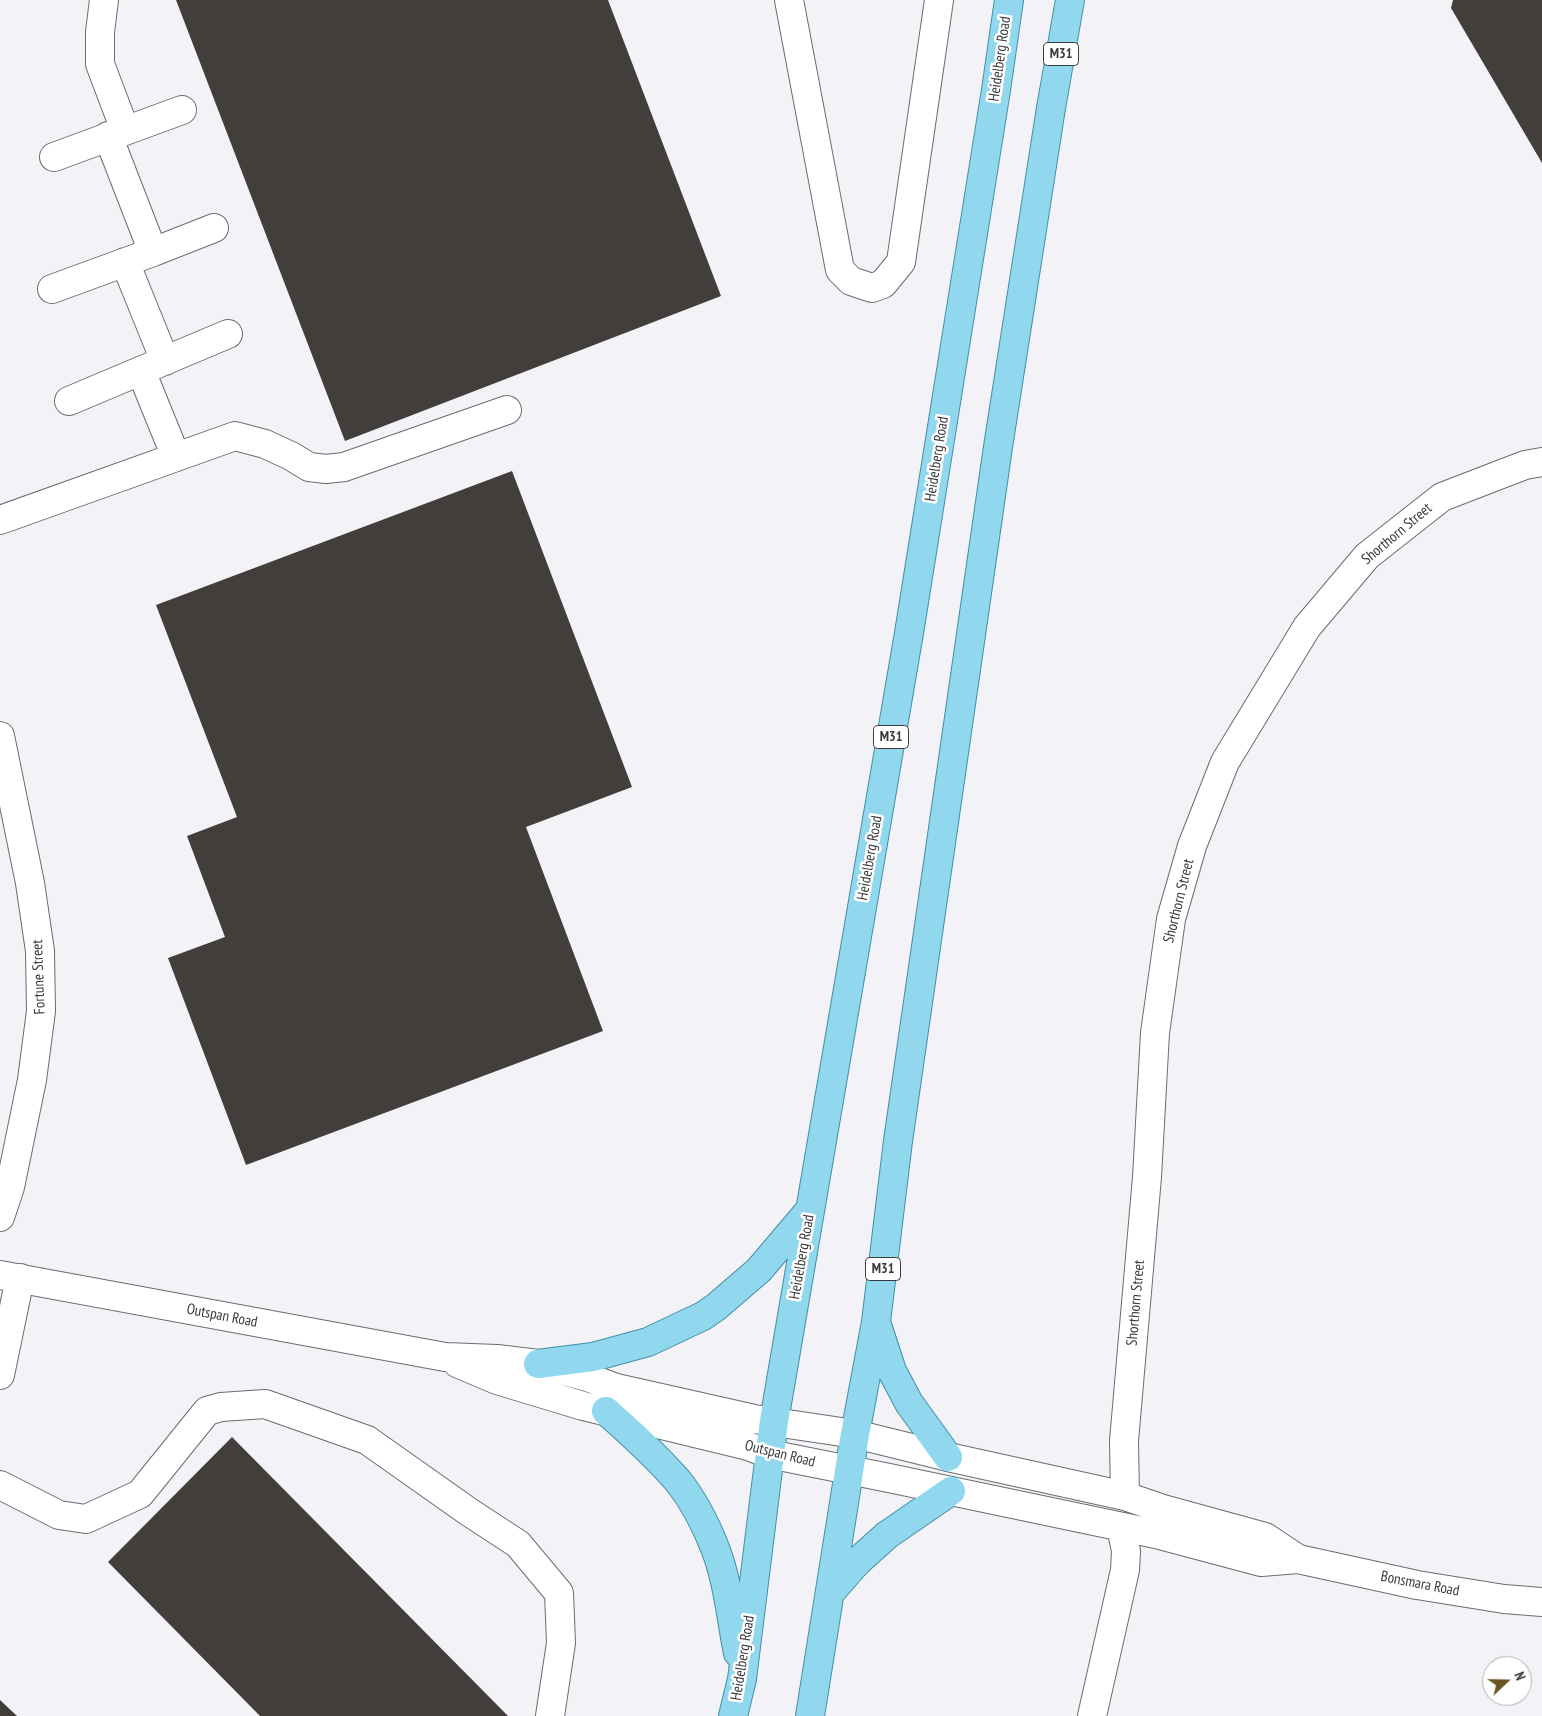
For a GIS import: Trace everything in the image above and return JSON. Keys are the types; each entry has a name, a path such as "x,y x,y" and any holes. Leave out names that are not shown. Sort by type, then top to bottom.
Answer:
{"main road":[{"name":"Heidelberg Road","path":"733,1716 742,1680 774,1421 909,633 1009,0"},
{"name":"M31","path":"810,1716 855,1434 876,1322 898,1141 993,485 1051,108 1070,0"},
{"path":"538,1364 593,1357 648,1342 703,1316 759,1270 810,1208"},
{"path":"876,1322 892,1371 909,1403 948,1457"},
{"path":"606,1411 638,1440 678,1482 698,1513 716,1549 724,1581 742,1680"},
{"path":"830,1593 857,1562 887,1535 951,1491"}],"street":[{"path":"104,0 100,32 100,64 117,133 154,252"},
{"path":"789,0 840,270 852,282 872,288 883,284 901,262 939,0"},
{"path":"54,157 182,110"},
{"path":"52,289 214,228"},
{"path":"125,262 176,457"},
{"path":"69,401 228,334"},
{"path":"0,520 235,436 265,444 309,467 326,469 344,467 507,410"},
{"name":"Shorthorn Street","path":"1126,1496 1124,1441 1147,1177 1155,1032 1172,918 1192,846 1226,762 1307,627 1367,556 1442,497 1525,465 1542,462"},
{"name":"Fortune Street","path":"0,736 30,883 40,951 42,1011 28,1099 10,1187 0,1217"},
{"path":"0,1375 10,1276"},
{"name":"Outspan Road","path":"10,1276 445,1357 498,1359 538,1364 587,1377 616,1388 754,1418 855,1434 948,1457 1126,1496"},
{"name":"Outspan Road","path":"445,1357 479,1374 497,1380 606,1411 748,1446 769,1454 1121,1527"},
{"path":"0,1485 60,1515 86,1519 140,1494 207,1411 221,1407 265,1404 367,1440 518,1544 559,1593 561,1643 550,1716"},
{"name":"Bonsmara Road","path":"1126,1496 1164,1509 1265,1537 1298,1559"},
{"path":"1092,1716 1125,1570 1126,1552 1121,1527"},
{"name":"Bonsmara Road","path":"1121,1527 1156,1534 1261,1562 1298,1559 1417,1585 1504,1599 1542,1602"}],"building":[{"path":"176,0 608,0 721,296 345,441"},
{"path":"1453,0 1542,0 1542,163 1451,8"},
{"path":"512,471 632,787 526,827 603,1031 246,1165 168,958 225,937 187,836 237,817 156,605"},
{"path":"232,1437 508,1716 260,1716 108,1562"},
{"path":"0,1700 17,1716 0,1716"}]}
